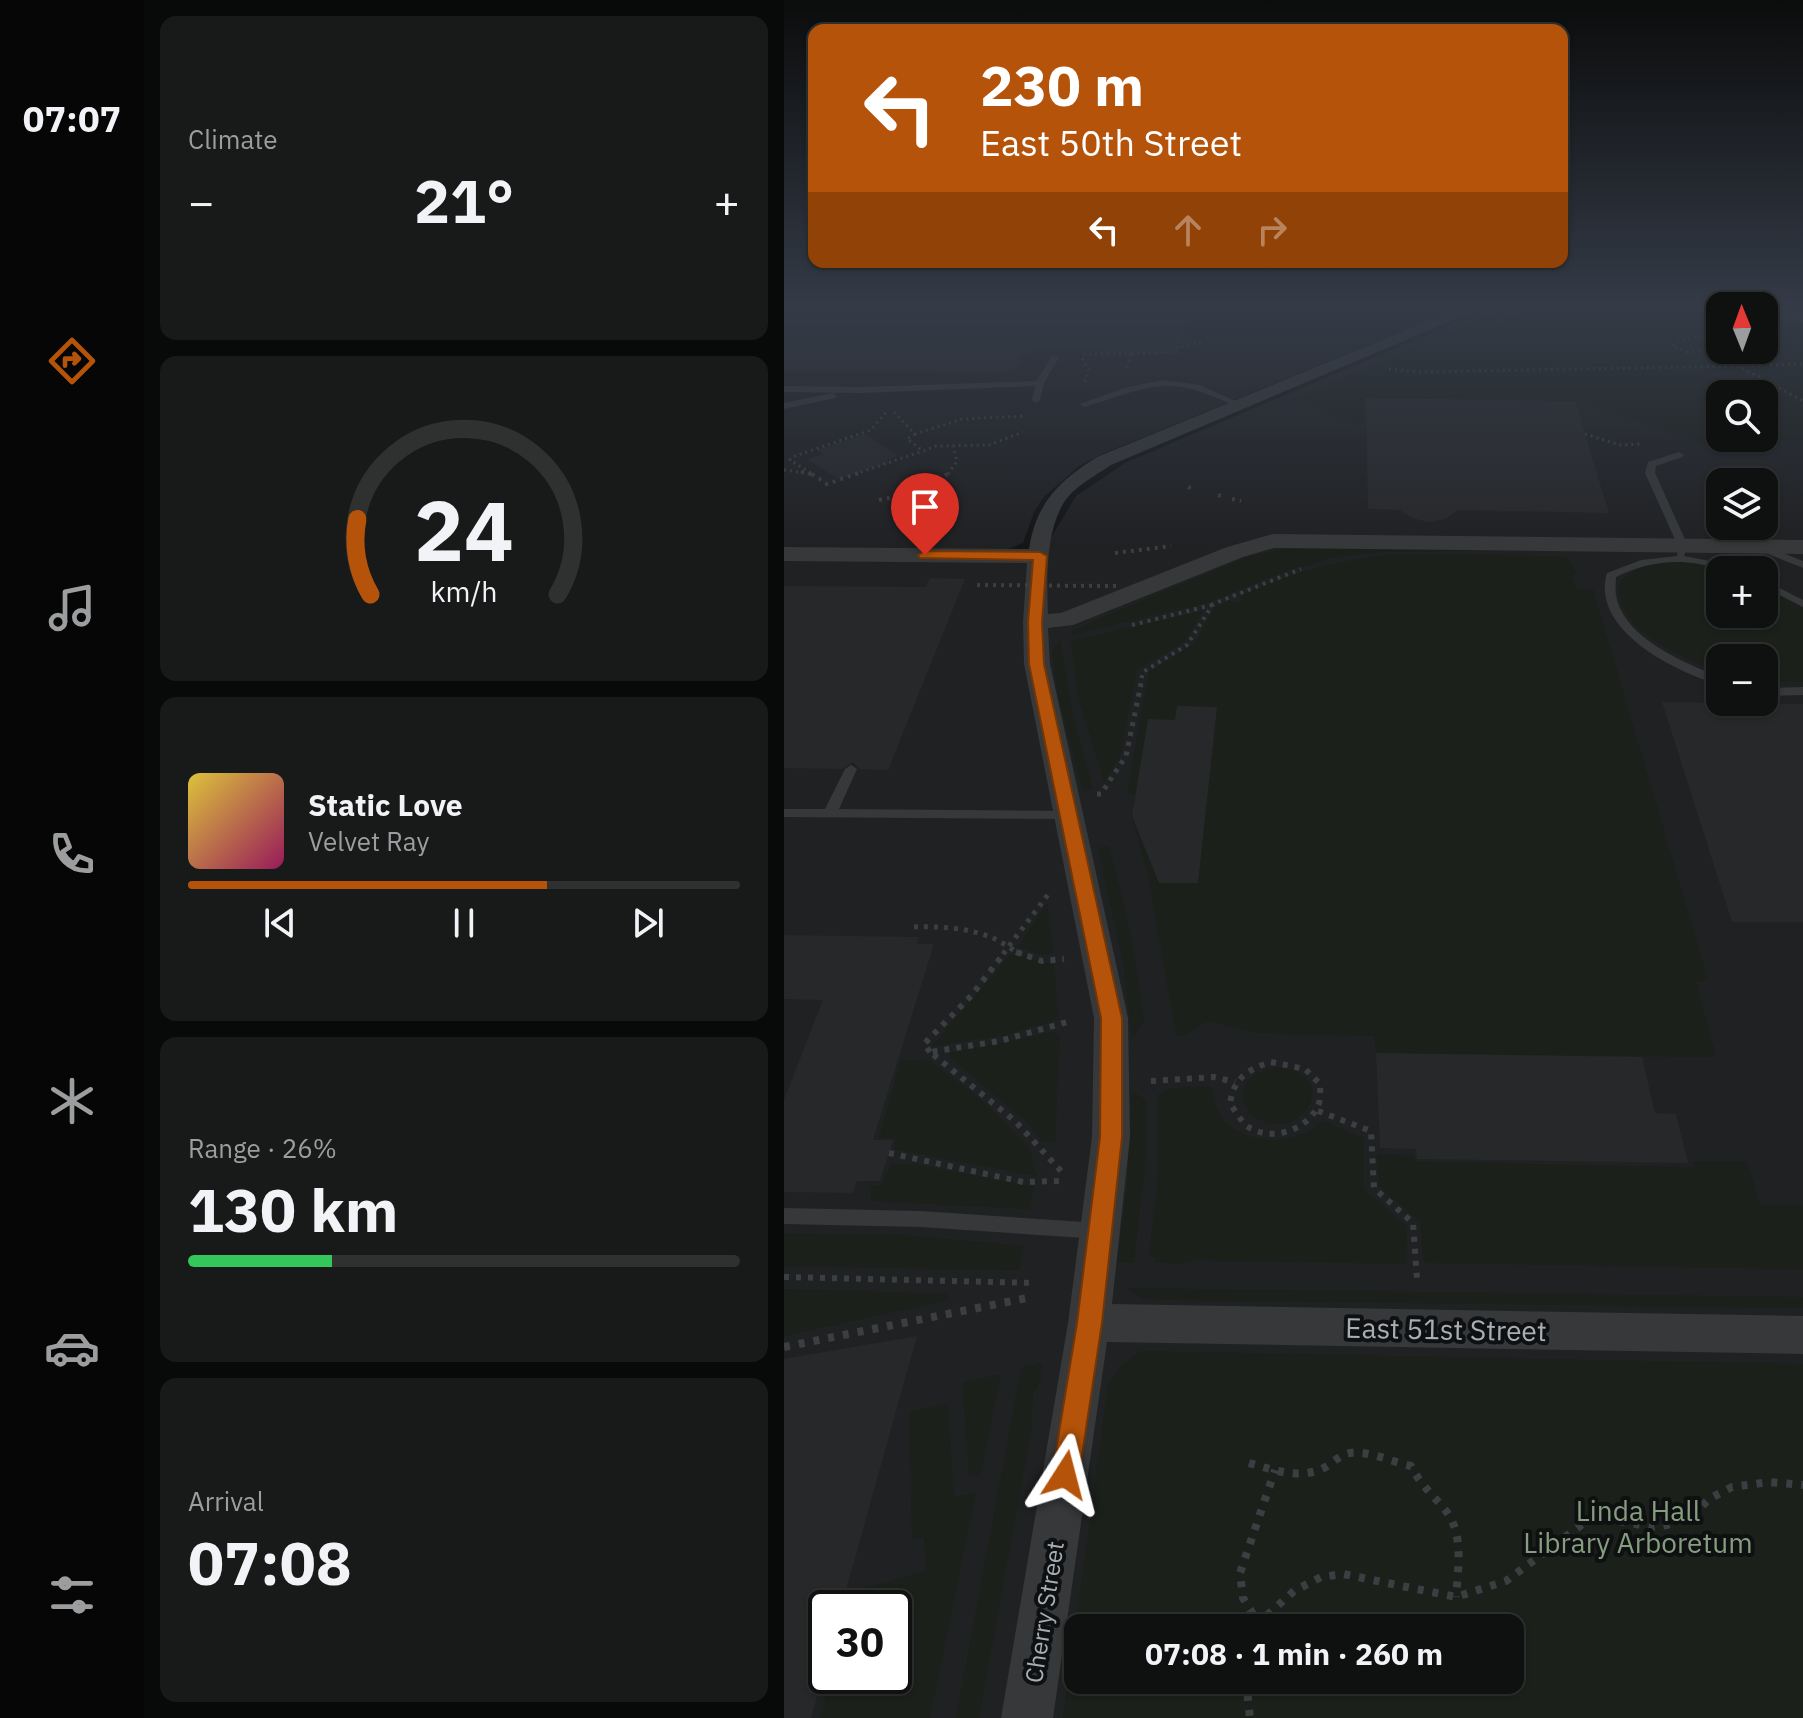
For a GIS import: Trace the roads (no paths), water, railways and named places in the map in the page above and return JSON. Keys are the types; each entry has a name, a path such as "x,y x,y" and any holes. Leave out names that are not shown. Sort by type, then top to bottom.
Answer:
{"street":[{"name":"Cherry Street","path":"1027,1718 1089,1323 1111,1137 1111,1018 1079,806 1037,664 1035,622 1043,526 1053,504 1077,478 1104,461 1285,386"},
{"path":"1035,622 1065,620 1235,552 1273,541 1681,552 1803,547"},
{"path":"784,554 1040,556"},
{"name":"East 51st Street","path":"1089,1323 1803,1335"}],"lane":[{"path":"784,389 958,386"},
{"path":"1036,400 1039,386"},
{"path":"1084,404 1137,386"},
{"path":"1198,386 1240,405"},
{"path":"784,406 860,390"},
{"path":"1679,455 1651,464 1650,473 1681,552"},
{"path":"1760,547 1803,565"},
{"path":"1706,561 1681,552 1631,564 1611,575 1608,593 1616,613 1645,644 1706,674"},
{"path":"1778,591 1803,604"},
{"path":"1778,692 1803,691"},
{"path":"830,813 851,769"},
{"path":"784,813 1079,806"},
{"path":"784,1216 921,1219 1100,1231"}],"park label":[{"name":"Linda Hall Library Arboretum","path":"1638,1526"}]}
